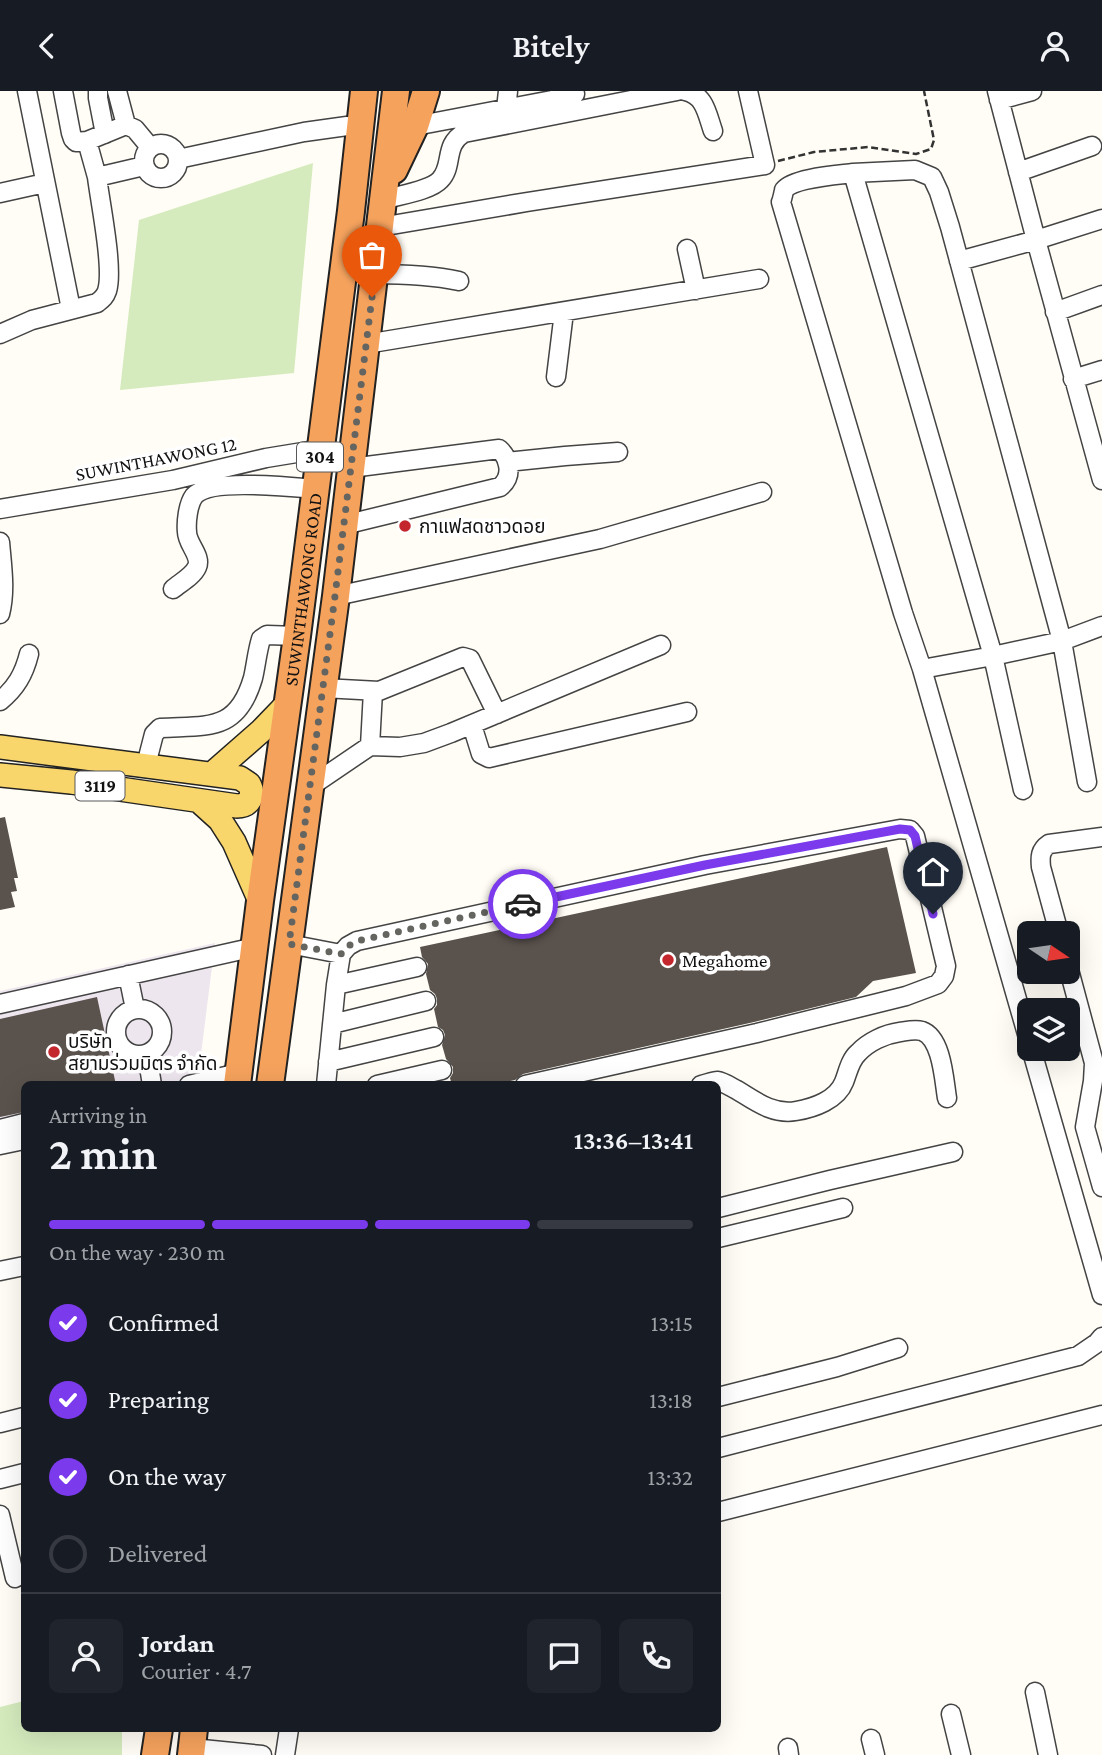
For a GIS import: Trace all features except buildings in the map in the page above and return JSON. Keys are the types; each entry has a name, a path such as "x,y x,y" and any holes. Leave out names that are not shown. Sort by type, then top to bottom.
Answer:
{"highway":[{"path":"349,91 347,172 351,211"},
{"name":"SUWINTHAWONG ROAD","path":"238,1079 316,489 364,91"},
{"name":"SUWINTHAWONG ROAD","path":"271,1081 352,468 396,91"},
{"path":"384,195 415,126 426,91"},
{"path":"138,1755 141,1732"},
{"path":"155,1755 159,1732"}],"main road":[{"path":"213,773 288,703"},
{"name":"3119","path":"0,747 213,773"},
{"path":"199,801 241,806 251,799 252,789 246,781 213,773"},
{"name":"3119","path":"0,775 71,782 199,801"},
{"path":"199,801 220,820 234,842 260,901"}],"street":[{"path":"27,91 71,309"},
{"path":"63,91 73,139 80,143 126,125 135,129 150,147"},
{"path":"98,91 105,134"},
{"path":"117,91 126,125"},
{"path":"384,195 439,182 445,173 453,142 464,133 677,91"},
{"path":"685,91 696,95 703,102 713,131"},
{"path":"380,227 765,165 748,91"},
{"path":"1032,91 998,96 1073,379 1098,446 1102,480"},
{"path":"415,126 507,100 575,94"},
{"path":"178,159 304,132 347,126"},
{"path":"0,334 32,320 97,303 105,297 108,288 108,261 97,177 87,141"},
{"path":"164,143 176,152 177,168 171,175 154,177 146,171 144,157 150,147 164,143"},
{"path":"1018,171 1092,146"},
{"path":"97,177 144,166"},
{"path":"1017,999 922,669 781,202 784,191 791,185 820,176 853,173 915,170 932,177 950,227 1062,641 1087,782"},
{"path":"853,173 993,656 1023,790"},
{"path":"0,193 45,183"},
{"path":"959,261 1102,219"},
{"path":"687,249 696,290"},
{"path":"374,274 439,276 459,281"},
{"path":"366,344 759,279"},
{"path":"1055,312 1102,295"},
{"path":"556,377 564,312"},
{"path":"1073,379 1102,370"},
{"name":"SUWINTHAWONG 12","path":"0,509 173,480 266,458 321,449"},
{"path":"344,525 500,487 509,477 507,462 499,449 352,468"},
{"path":"507,462 618,452"},
{"path":"173,589 197,567 198,561 186,534 190,505 195,495 206,488 230,485 316,489"},
{"path":"335,596 600,539 762,492"},
{"path":"0,542 3,603 0,614"},
{"path":"922,669 1062,641 1102,626"},
{"path":"146,765 154,734 160,728 209,726 234,712 247,695 261,639 267,635 297,636"},
{"path":"311,786 370,746 400,747 424,743 661,645"},
{"path":"0,701 21,678 29,654"},
{"path":"323,688 379,691 467,657 497,714"},
{"path":"370,746 373,691"},
{"path":"472,725 481,754 489,758 687,712"},
{"path":"326,1081 341,954 357,941 705,865 900,829 910,830 915,836 946,967 939,984 906,996 757,1033 543,1081"},
{"path":"1056,921 1041,867 1040,856 1043,848 1049,844 1102,837"},
{"path":"289,944 341,954"},
{"path":"0,1004 255,947"},
{"path":"336,985 417,967"},
{"path":"128,975 135,1009"},
{"path":"1073,984 1094,1063 1085,1127 1102,1187"},
{"path":"332,1024 426,1000"},
{"path":"135,1009 149,1011 162,1027 161,1040 153,1051 147,1054 125,1051 117,1038 116,1030 122,1016 135,1009"},
{"path":"721,1082 767,1108 782,1112 816,1106 830,1099 843,1086 855,1056 867,1044 892,1033 916,1030 925,1032 931,1038 940,1055 947,1098"},
{"path":"328,1062 434,1037"},
{"path":"147,1054 151,1081"},
{"path":"1035,1061 1102,1295"},
{"path":"394,1081 442,1070"},
{"path":"0,1129 21,1124"},
{"path":"0,1145 21,1141"},
{"path":"721,1207 953,1152"},
{"path":"789,1190 796,1219"},
{"path":"721,1234 843,1207"},
{"path":"0,1271 21,1267"},
{"path":"721,1447 1078,1356 1102,1337"},
{"path":"721,1397 898,1348"},
{"path":"721,1511 1102,1415"},
{"path":"0,1423 21,1418"},
{"path":"0,1479 21,1474"},
{"path":"0,1515 13,1579"},
{"path":"1035,1692 1048,1755"},
{"path":"951,1714 961,1755"},
{"path":"285,1755 289,1732"},
{"path":"187,1743 238,1754 262,1755"}],"path":[{"path":"765,165 814,152 868,147 916,154 931,149 934,140 924,91"}],"shaded area":[{"name":"บริษัท สยามร่วมมิตร จำกัด","path":"215,943 200,1081 21,1081 21,1134 0,1139 0,991"}],"green space":[{"path":"313,163 294,373 120,390 139,220"},
{"path":"21,1702 21,1732 122,1732 122,1755 0,1755 0,1707"}],"way so far":[{"path":"372,297 289,944 341,954 357,941 523,904"}],"place":[{"name":"กาแฟสดชาวดอย","path":"405,526"},
{"name":"Megahome","path":"668,960"},
{"name":"บริษัท สยามร่วมมิตร จำกัด","path":"54,1052"}],"route":[{"path":"523,904 705,865 900,829 910,830 915,836 933,914"}]}
